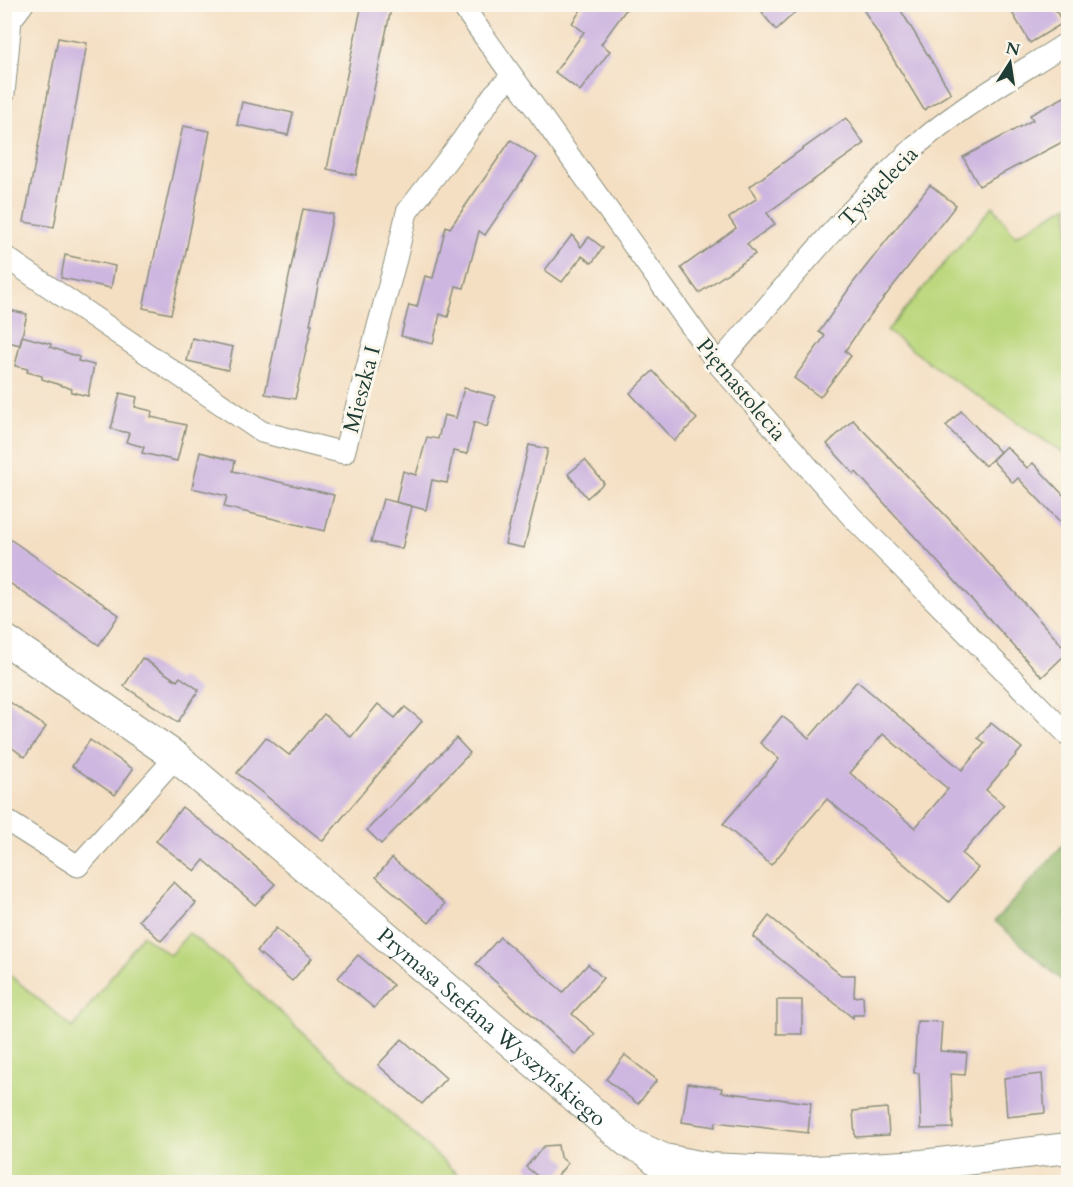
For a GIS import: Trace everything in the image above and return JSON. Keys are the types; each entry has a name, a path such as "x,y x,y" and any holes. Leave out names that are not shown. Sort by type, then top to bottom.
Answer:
{"street":[{"name":"Piętnastolecia","path":"461,4 718,364 852,517 1068,735"},
{"path":"4,94 13,13"},
{"name":"Tysiąclecia","path":"718,364 845,219 905,156 961,110 1068,42"},
{"name":"Mieszka I","path":"4,256 261,432 344,453 407,212 494,94 512,75"},
{"name":"Prymasa Stefana Wyszyńskiego","path":"4,639 176,757 629,1143 664,1159 710,1168 797,1172 922,1165 1068,1148"},
{"path":"4,819 78,866 176,757"},
{"path":"629,1143 675,1182"}],"green space":[{"path":"1068,205 1068,456 946,375 887,331 993,206 1015,236"},
{"path":"1068,839 1068,986 995,921"},
{"path":"189,933 233,969 466,1182 5,1182 5,971 73,1028 142,935 170,955"}],"building":[{"path":"362,4 392,4 356,175 327,169"},
{"path":"585,4 630,4 601,44 610,51 580,91 555,72 584,32 572,23"},
{"path":"772,4 804,4 776,30 762,13"},
{"path":"860,4 897,4 951,93 924,110"},
{"path":"1007,4 1052,4 1063,23 1030,43"},
{"path":"58,38 87,43 54,227 24,222"},
{"path":"1068,95 1068,139 979,186 963,157 1033,120 1030,115"},
{"path":"242,102 293,113 288,135 237,125"},
{"path":"846,118 864,144 767,213 775,224 747,244 755,254 699,293 681,268 736,228 729,218 757,198 749,187"},
{"path":"183,126 210,131 171,314 143,308"},
{"path":"511,140 537,158 485,235 479,231 464,288 456,286 448,317 440,314 433,344 401,336 409,305 417,307 425,276 433,278 446,226 450,228"},
{"path":"930,185 956,205 862,326 845,351 851,356 820,397 794,378 825,336 819,332 853,283"},
{"path":"303,209 333,214 295,399 265,394"},
{"path":"572,235 581,247 589,237 603,248 592,263 582,256 562,282 545,270"},
{"path":"65,255 115,266 111,288 61,278"},
{"path":"4,309 27,314 20,345 4,341"},
{"path":"22,336 51,344 50,347 79,357 78,361 94,365 88,396 71,392 72,389 42,379 42,376 27,372 28,369 15,366"},
{"path":"192,338 233,347 228,370 187,361"},
{"path":"653,371 697,419 674,441 630,393"},
{"path":"464,388 495,396 487,427 474,422 467,454 453,451 447,483 432,480 426,510 396,502 403,471 416,475 427,437 438,439 444,415 456,418"},
{"path":"120,393 137,397 135,407 152,411 151,417 186,425 177,461 142,453 144,447 126,442 129,433 111,429"},
{"path":"961,411 1000,452 985,466 946,426"},
{"path":"853,420 949,519 1068,652 1042,677 856,472 854,474 827,444"},
{"path":"529,445 548,449 524,548 505,544"},
{"path":"1006,446 1027,468 1033,463 1068,500 1068,530 1018,478 1013,483 992,460"},
{"path":"200,452 235,461 233,471 334,495 325,531 224,507 227,496 192,488"},
{"path":"585,460 604,483 587,498 568,474"},
{"path":"383,499 412,506 402,549 371,542"},
{"path":"4,535 119,615 99,645 4,579"},
{"path":"142,658 177,681 180,677 199,690 178,722 124,686"},
{"path":"857,681 962,770 985,743 978,738 991,723 1022,748 986,790 1004,805 962,854 978,868 949,902 827,799 771,865 723,824 779,759 760,743 782,716 809,738","holes":["883,734 948,789 915,828 850,773"]},
{"path":"4,698 46,727 25,757 4,742"},
{"path":"378,704 395,718 405,707 422,721 323,841 237,773 266,737 289,755 324,714 351,737"},
{"path":"456,738 470,753 381,844 367,830"},
{"path":"90,740 133,769 115,795 72,766"},
{"path":"182,807 230,844 275,884 255,905 204,860 195,871 156,841"},
{"path":"392,858 445,904 429,923 376,877"},
{"path":"174,882 196,903 161,941 139,920"},
{"path":"769,916 841,975 855,975 854,997 863,996 864,1015 853,1015 853,1018 753,937"},
{"path":"276,928 312,958 292,981 257,951"},
{"path":"500,937 563,992 588,964 603,978 572,1014 595,1034 576,1055 476,964"},
{"path":"358,955 393,985 374,1008 338,978"},
{"path":"777,1000 802,1000 802,1034 777,1034"},
{"path":"917,1021 942,1022 940,1051 967,1053 965,1075 951,1074 953,1128 921,1129 919,1073 914,1073"},
{"path":"402,1039 446,1078 422,1104 378,1065"},
{"path":"625,1055 657,1080 638,1104 606,1079"},
{"path":"1042,1074 1045,1113 1007,1117 1004,1078"},
{"path":"688,1083 722,1088 721,1092 811,1103 808,1133 716,1122 715,1127 682,1122"},
{"path":"887,1108 889,1135 855,1137 853,1111"},
{"path":"558,1145 560,1157 568,1163 552,1182 545,1182 526,1167 544,1146"}]}
